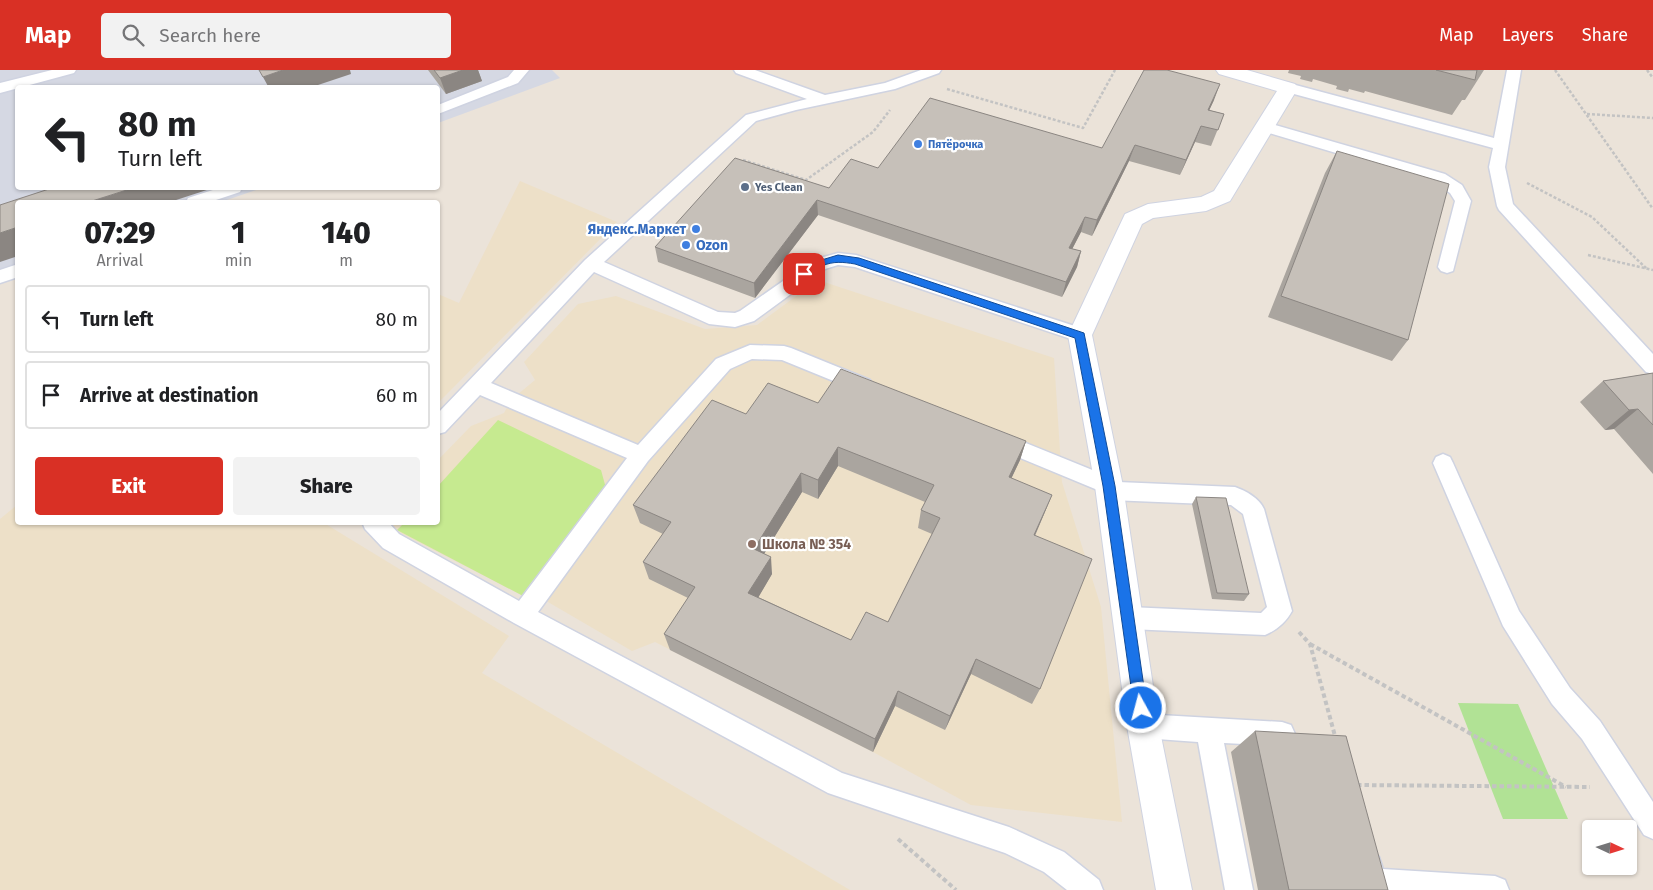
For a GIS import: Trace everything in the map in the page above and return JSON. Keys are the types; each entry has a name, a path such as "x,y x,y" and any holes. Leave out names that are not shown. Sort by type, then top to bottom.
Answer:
{"street":[{"path":"1174,890 1143,726 1109,488 1080,335 1133,219 1148,211 1206,204 1222,196 1288,88 1226,70"}],"lane":[{"path":"0,88 69,70"},
{"path":"440,109 513,80 522,70"},
{"path":"741,70 827,100"},
{"path":"440,424 591,264 751,118 774,110 914,80 934,70"},
{"path":"1514,70 1497,167 1505,206 1543,245 1653,367"},
{"path":"1288,88 1501,145"},
{"path":"1265,127 1439,178 1456,189 1463,202 1447,267"},
{"path":"200,200 228,190"},
{"path":"591,264 716,319 735,320 747,316 819,264 838,258 856,261 1080,335"},
{"path":"0,277 15,271"},
{"path":"522,615 641,455 723,364 750,352 784,353 883,394"},
{"path":"476,385 641,455"},
{"path":"982,434 1109,488 1235,496 1253,509 1280,611 1265,624 1129,618"},
{"path":"1442,463 1511,618 1561,696 1591,730 1653,826"},
{"path":"376,525 391,541 522,615 837,784 1009,841 1054,862 1089,890"},
{"path":"1143,726 1335,736"},
{"path":"1209,730 1239,890"},
{"path":"1364,847 1373,882 1495,890"}],"path":[{"path":"716,151 806,180 872,132 914,80 1082,128 1115,70"},
{"path":"1555,70 1653,209"},
{"path":"1647,70 1653,78"},
{"path":"1586,114 1653,118"},
{"path":"1497,167 1592,218 1646,268"},
{"path":"1543,245 1653,270"},
{"path":"1280,611 1310,644 1566,787"},
{"path":"1310,644 1335,736"},
{"path":"1347,784 1628,788"},
{"path":"898,838 956,890"}],"shaded area":[{"path":"0,70 552,70 560,78 440,122 440,85 15,85 15,190 256,190 227,200 15,200 15,278 0,283"},
{"path":"520,181 617,222 440,401 440,295 459,303"},
{"name":"Школа № 354","path":"818,280 1054,358 1062,482 1101,607 1122,822 971,805 873,752 655,642 632,651 536,595 525,597 391,528 391,525 440,525 440,458 471,426 504,413 511,400 535,380 524,362 578,304 616,296 705,329 757,325"},
{"path":"15,507 15,525 327,525 509,636 482,673 850,890 0,890 0,519"}],"green space":[{"path":"498,420 601,470 607,492 525,597 397,530 402,525 440,525 440,484"},
{"path":"1458,703 1518,704 1568,819 1503,819"}],"building":[{"path":"259,70 283,70 263,77"},
{"path":"434,70 463,70 440,78"},
{"path":"1144,70 1167,70 1220,84 1208,110 1224,114 1218,130 1201,126 1186,160 1135,145 1097,220 1085,217 1069,248 1081,251 1066,282 817,200 754,283 655,247 735,158 829,188 851,159 878,168 930,98 1102,148"},
{"path":"1436,70 1477,70 1475,80"},
{"path":"1337,151 1449,184 1408,340 1281,296"},
{"path":"46,190 127,190 95,200 15,200"},
{"path":"15,200 15,228 0,233 0,205"},
{"path":"841,369 1026,441 1009,477 1052,495 1034,535 1092,559 1040,689 976,659 950,716 898,691 875,739 664,634 695,587 643,562 671,522 633,505 712,400 746,414 768,383 818,403","holes":["838,447 934,485 921,510 940,518 888,622 866,612 851,640 748,593 771,557 754,549 801,473 818,480"]},
{"path":"1653,373 1653,425 1638,409 1629,410 1603,381"},
{"path":"1196,497 1226,498 1249,594 1217,593"},
{"path":"1255,731 1346,736 1388,890 1289,890"}],"place":[{"name":"Пятёрочка","path":"918,144"},
{"name":"Yes Clean","path":"745,187"},
{"name":"Яндекс.Маркет","path":"696,229"},
{"name":"Ozon","path":"686,245"},
{"name":"Школа № 354","path":"752,544"}],"route":[{"path":"804,274 819,264 838,258 856,261 1080,335 1109,486 1141,708"}]}
